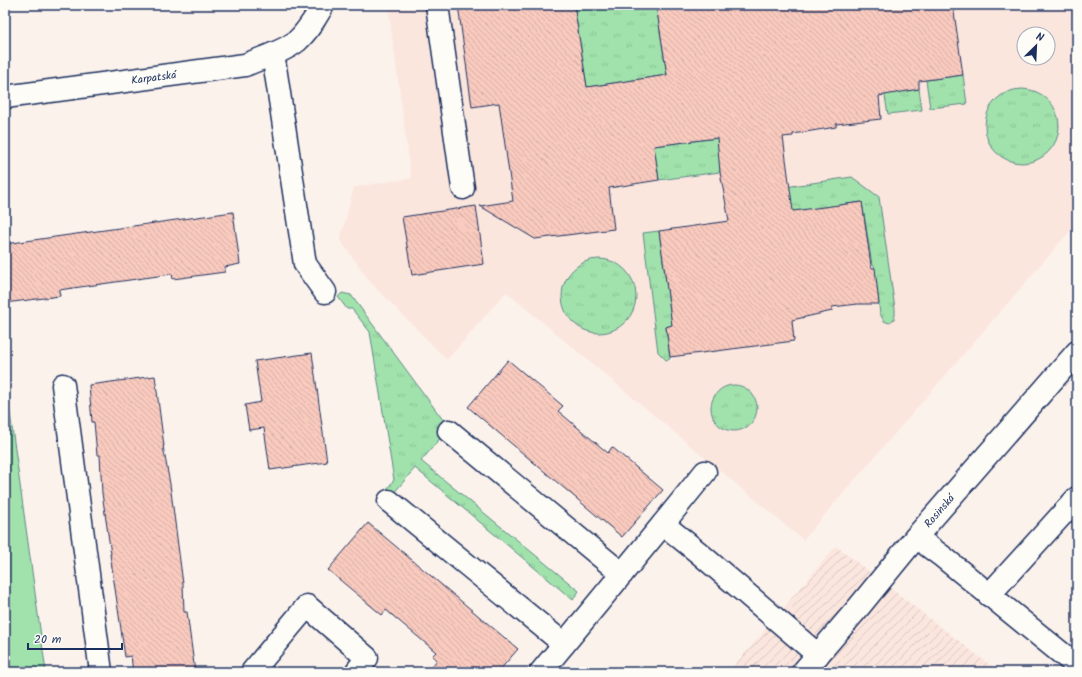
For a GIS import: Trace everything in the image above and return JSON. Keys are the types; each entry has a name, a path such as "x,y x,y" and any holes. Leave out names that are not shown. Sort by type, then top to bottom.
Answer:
{"street":[{"name":"Karpatská","path":"5,96 246,65 273,54 297,40 312,24 323,5"},
{"path":"437,5 463,188"},
{"path":"273,54 305,264 325,292"},
{"name":"Rosinská","path":"803,672 916,537 1077,352"},
{"path":"63,385 101,672"},
{"path":"449,431 622,574"},
{"path":"541,672 705,472"},
{"path":"989,595 1077,498"},
{"path":"389,500 564,644"},
{"path":"663,524 818,655"},
{"path":"916,537 943,557 1077,666"},
{"path":"252,672 307,606 367,658 356,672"}],"shaded area":[{"path":"388,5 458,5 472,107 527,99 505,128 502,129 518,229 535,239 614,229 609,188 720,172 724,193 740,191 743,219 643,233 666,360 670,359 673,361 672,357 733,349 733,352 735,349 791,341 792,345 794,344 790,311 830,311 832,310 831,307 876,302 879,304 880,314 895,315 879,197 772,189 772,185 789,183 786,157 768,159 764,132 790,129 791,136 793,136 793,128 834,128 836,127 836,122 877,116 878,119 881,119 877,86 883,85 888,114 921,110 918,81 926,80 967,104 953,5 1075,5 1077,7 1077,223 803,540 506,292 447,360 371,283 340,240 354,187 411,178"},
{"path":"836,546 999,672 729,672"}],"green space":[{"path":"574,5 656,5 667,75 587,87"},
{"path":"963,75 967,104 930,108 926,80"},
{"path":"883,85 919,89 922,110 888,114"},
{"path":"1022,89 1036,92 1048,100 1056,112 1059,126 1056,140 1048,152 1036,160 1022,163 1008,160 996,152 988,140 985,126 988,112 996,100 1008,92"},
{"path":"732,136 720,172 659,180 654,146"},
{"path":"852,177 879,197 895,309 894,319 889,323 884,321 880,314 874,265 872,265 862,202 776,214 772,189"},
{"path":"659,231 672,325 666,327 670,359 666,360 658,352 643,233"},
{"path":"599,259 620,265 630,275 636,296 630,317 620,327 599,333 578,327 568,317 562,296 568,275 578,265"},
{"path":"342,293 351,295 449,428 421,461 579,591 573,600 415,468 393,494 387,489 394,480 370,332 352,309 347,309 338,297"},
{"path":"5,377 46,672 5,672"},
{"path":"734,385 747,389 753,395 757,408 753,421 747,427 734,431 721,427 715,421 711,408 715,395 721,389"}],"building":[{"path":"458,5 574,5 587,87 667,75 656,5 953,5 963,75 919,81 919,89 879,96 881,119 836,124 836,127 783,137 793,211 862,202 871,265 872,268 875,268 879,304 858,304 832,307 832,311 792,320 794,341 670,357 666,327 672,325 659,231 729,221 720,172 717,138 654,146 659,180 609,188 614,229 535,239 480,206 513,201 499,103 472,107"},
{"path":"476,206 484,264 412,275 402,217"},
{"path":"233,212 240,264 225,267 225,272 173,279 172,274 59,290 60,296 5,303 5,244"},
{"path":"312,353 327,462 270,470 264,428 249,430 245,405 261,402 255,361"},
{"path":"508,360 563,406 558,411 608,453 612,447 663,490 622,537 468,407"},
{"path":"155,376 163,446 170,484 183,584 184,612 187,612 195,672 133,672 131,656 125,657 102,493 100,455 97,455 94,422 92,422 89,385"},
{"path":"368,523 518,649 498,672 427,672 437,660 432,656 436,652 386,610 382,615 328,570"}]}
